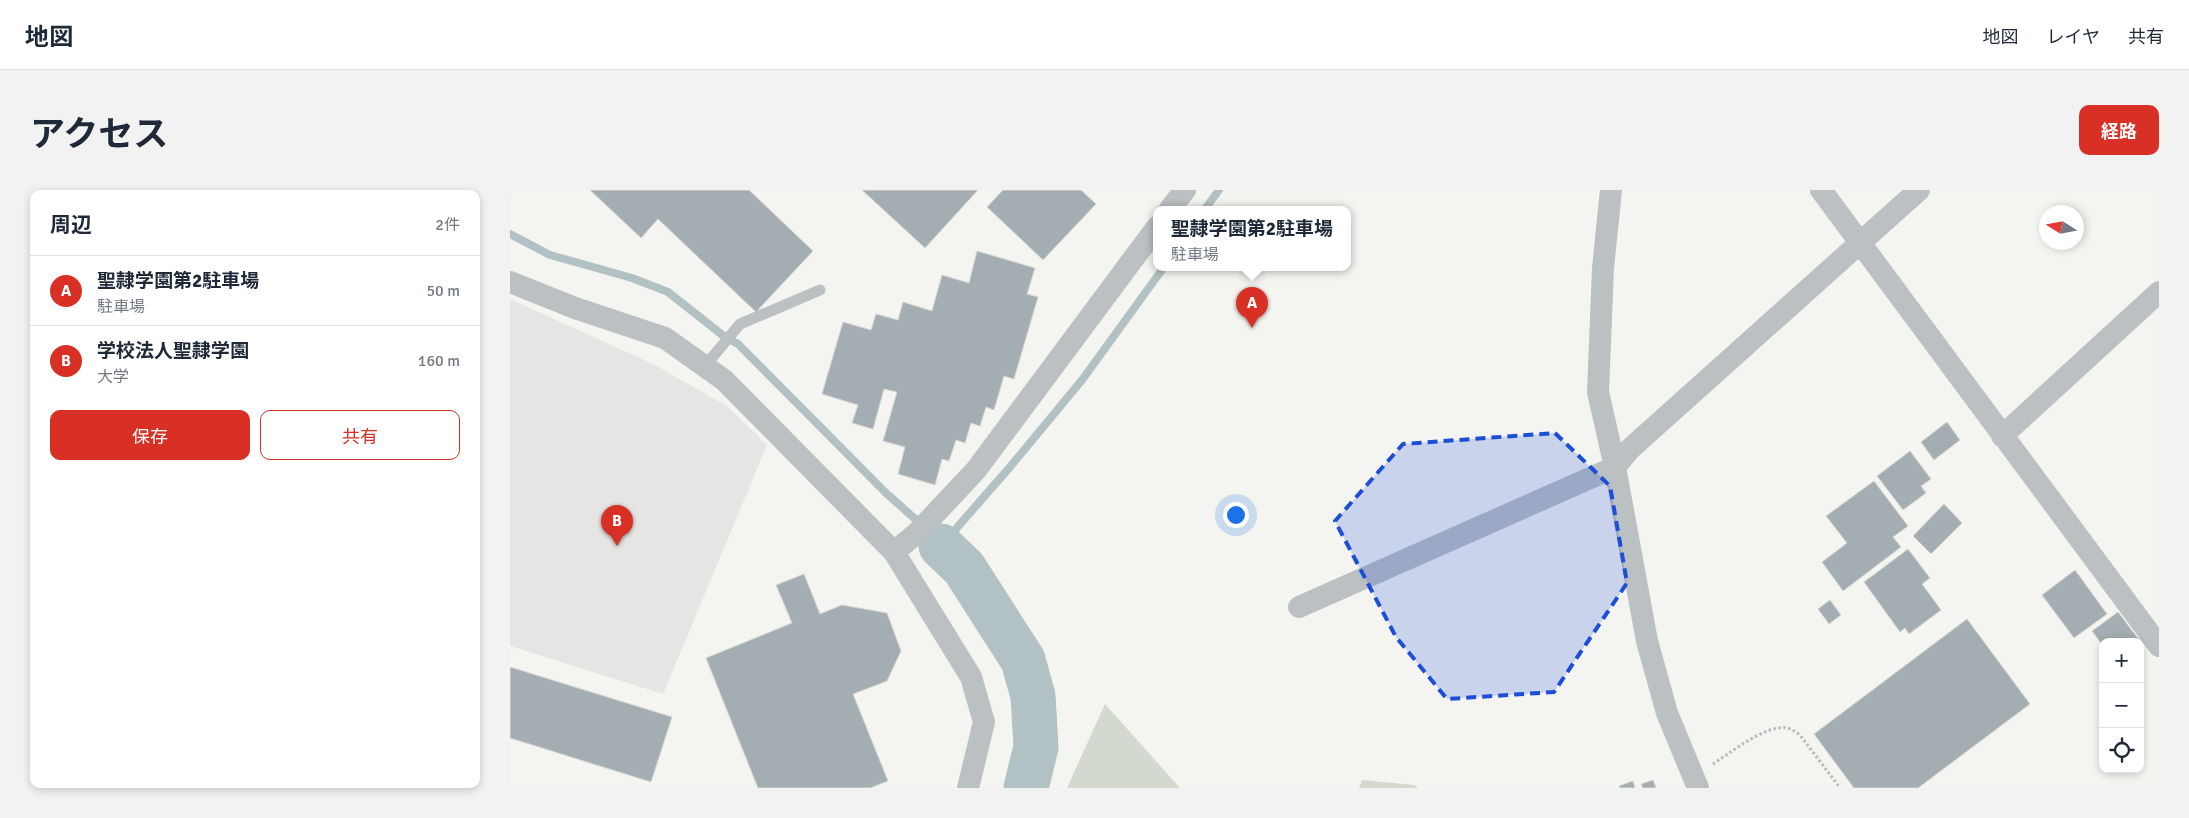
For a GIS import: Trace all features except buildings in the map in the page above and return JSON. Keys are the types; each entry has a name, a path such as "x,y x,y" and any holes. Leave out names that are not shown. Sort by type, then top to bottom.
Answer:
{"street":[{"path":"1172,206 1185,190"},
{"path":"1611,190 1603,268 1598,392 1615,467 1647,641 1667,713 1695,781"},
{"path":"1821,190 2159,646"},
{"path":"1299,607 1615,467 1630,450 1919,190"},
{"path":"894,552 917,533 976,470 1153,232"},
{"path":"510,282 575,308 665,338 711,359 724,380 894,552 971,677 984,722 968,788"},
{"path":"2002,436 2159,292"}],"lane":[{"path":"711,359 740,324 820,290"}],"path":[{"path":"1695,781 1770,730 1780,727 1791,729 1800,735 1840,788"}],"highlighted area":[{"path":"1555,433 1610,486 1627,583 1554,692 1447,699 1396,637 1335,521 1403,444"}],"shaded area":[{"path":"510,299 655,365 727,406 767,445 663,694 510,646"},
{"path":"1105,704 1180,788 1067,788"},
{"path":"1362,780 1414,785 1418,788 1359,788"}],"waterway":[{"path":"1207,206 1219,190"},
{"path":"510,234 550,255 632,278 668,292 725,337 738,344 886,493 914,518 923,522 941,546 1082,380 1161,271"},
{"path":"941,546 964,568 1023,660 1033,696 1036,747 1026,788"}],"place":[{"name":"聖隷学園第2駐車場","path":"1252,328"},
{"name":"学校法人聖隷学園","path":"617,546"}]}
